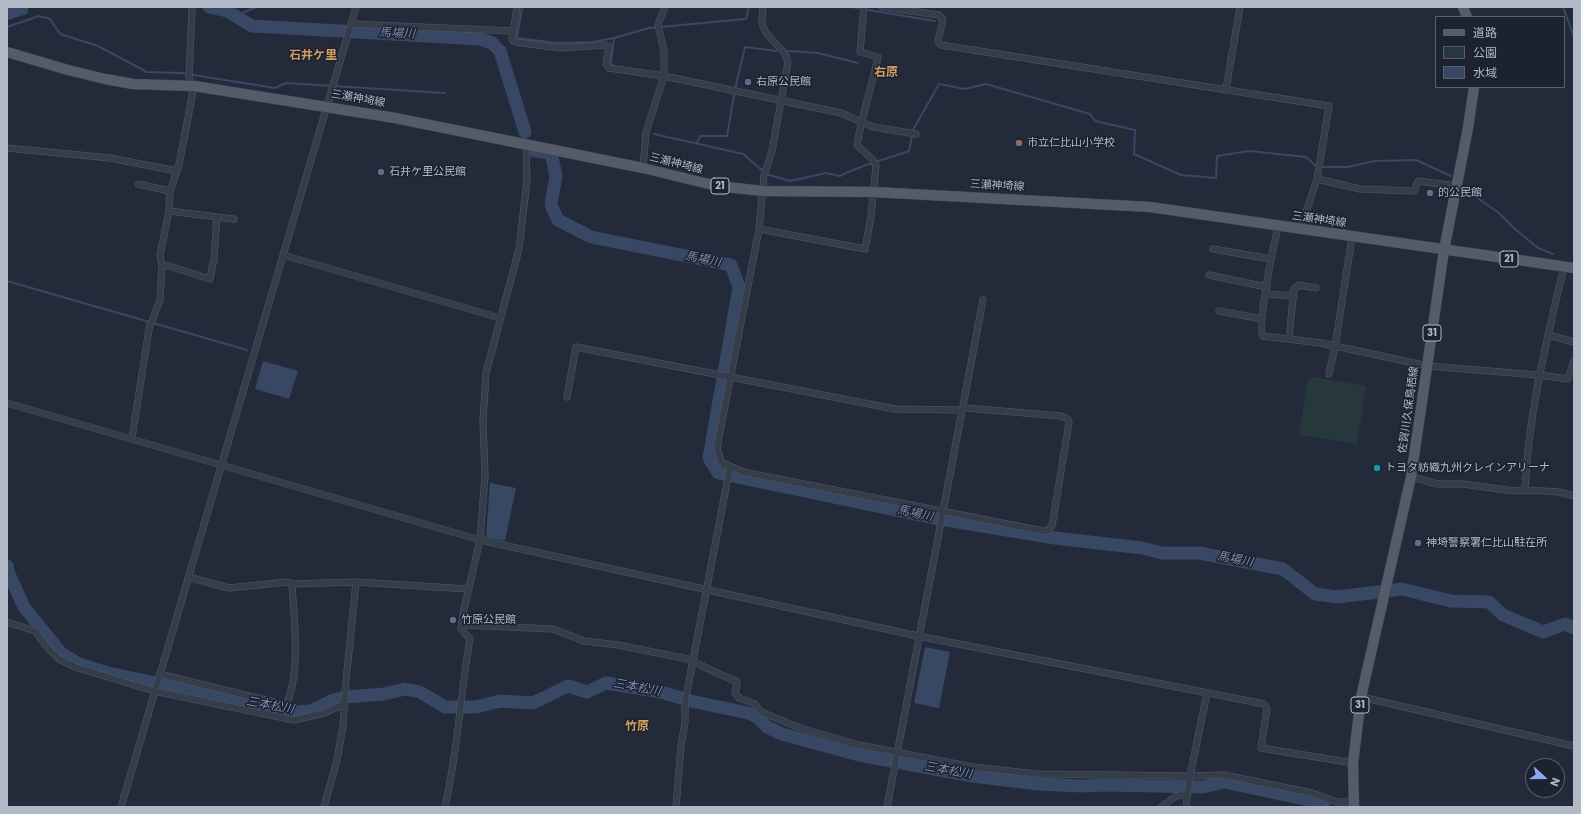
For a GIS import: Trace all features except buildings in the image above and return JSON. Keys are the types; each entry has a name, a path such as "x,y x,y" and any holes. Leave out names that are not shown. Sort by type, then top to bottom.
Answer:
{"main road":[{"name":"三瀬神埼線","path":"7,52 112,81 133,84 191,82 526,143 643,168 717,186 762,191 874,192 1150,207 1278,227 1444,250"},
{"name":"佐賀川久保鳥栖線","path":"1353,805 1353,763 1361,697 1411,477 1444,250 1468,128 1474,88"},
{"name":"21","path":"1444,250 1569,267"}],"street":[{"path":"120,807 356,7"},
{"path":"517,7 512,31 512,40 514,42 560,48 605,45 609,47 606,64 609,68 664,76 841,113 873,127 916,134"},
{"path":"643,168 646,132 664,76 664,51 658,27 666,7"},
{"path":"567,397 576,347 719,375 731,377 895,409 961,410 966,408 1061,416 1068,419 1069,424 1052,526 1047,531 942,512 743,472 721,462 716,447 731,377 759,230 764,175 772,151 788,62 786,54 767,35 762,24 763,7"},
{"path":"759,230 865,249 874,192 876,166 873,160 857,145 861,121 872,84 878,56 860,52 864,7"},
{"path":"882,7 939,15 942,20 938,41 941,45 1329,106 1317,179 1300,230"},
{"path":"1226,90 1240,7"},
{"path":"132,438 149,329 160,300 162,266 160,255 169,211 170,191 177,171 191,82 192,10"},
{"path":"352,24 512,31"},
{"path":"445,807 457,744 464,674 470,639 461,629 463,626 464,609 468,589 480,540 485,475 483,422 486,373 519,249 527,181 526,143"},
{"path":"7,148 110,158 177,171"},
{"path":"1317,179 1367,189 1414,191 1418,182 1456,186"},
{"path":"138,184 170,191"},
{"path":"169,211 234,219"},
{"path":"162,266 169,266 210,279 214,258 217,217"},
{"path":"1278,227 1271,259 1262,319 1263,336 1335,347 1428,366 1540,374 1568,379 1574,360"},
{"path":"1329,374 1335,347 1352,237"},
{"path":"1213,249 1271,259"},
{"path":"284,255 500,318"},
{"path":"1525,490 1533,414 1540,374 1548,335 1569,267"},
{"path":"1209,275 1266,291 1294,296"},
{"path":"1289,339 1296,286 1316,288"},
{"path":"887,807 982,300"},
{"path":"1219,311 1262,319"},
{"path":"1548,335 1574,342"},
{"path":"7,403 132,438 220,466 480,540 707,588 918,636 1266,706 1261,745 1264,750 1353,763"},
{"path":"676,807 681,746 685,722 685,702 730,467"},
{"path":"1411,477 1438,484 1463,484 1514,491 1525,490 1559,492 1574,496"},
{"path":"188,577 229,588 287,582 292,584 356,582 468,589"},
{"path":"324,807 337,760 343,726 356,582"},
{"path":"159,674 286,705 290,697 295,653 292,584"},
{"path":"7,622 35,630 46,646 59,659 74,667 154,691 294,720 324,713 344,704"},
{"path":"463,626 553,629 584,641 618,645 693,660 700,665 737,682 735,693 739,698 755,704 761,712 774,719 859,745 897,753 973,767 1036,774 1224,775 1312,793 1336,802 1353,805"},
{"path":"1186,807 1186,794 1207,693"},
{"path":"1361,697 1574,746"},
{"path":"1161,807 1176,796 1186,794"}],"green space":[{"path":"1313,377 1366,386 1357,444 1299,435 1307,381"}],"water":[{"path":"7,7 29,7 27,14 8,20"},
{"path":"263,361 298,371 289,399 255,389"},
{"path":"490,483 516,488 505,541 486,537"},
{"path":"925,647 950,652 939,708 914,703"}],"waterway":[{"name":"馬場川","path":"209,7 227,11 252,26 480,39 492,43 500,51 525,132"},
{"path":"227,11 239,14 257,7"},
{"path":"522,7 517,38 557,43 592,42 614,38 649,28 746,19 749,7"},
{"path":"850,7 859,8"},
{"path":"1563,7 1574,37"},
{"path":"868,10 935,21"},
{"path":"7,27 39,16 50,19 60,34 98,46 147,72 181,73 275,88 286,83 445,93"},
{"path":"614,38 611,64 614,66"},
{"path":"735,89 745,47 776,51"},
{"path":"788,51 818,53 858,63"},
{"path":"766,174 790,181 826,173 840,176 865,165 909,151 913,130 939,84 965,89 986,84 1090,114 1095,121 1135,130 1134,154 1181,175 1216,178 1217,156 1249,151 1306,157 1317,167 1348,167 1374,161 1416,160 1451,176"},
{"path":"697,143 700,136 727,136 734,95"},
{"path":"654,134 743,154 763,171"},
{"name":"馬場川","path":"535,151 551,153 556,176 551,205 558,220 591,237 731,265 739,287 709,458 718,473 934,518 1055,538 1142,548 1162,553 1199,553 1283,569 1315,594 1338,597 1402,589 1451,601 1489,602 1503,615 1543,632 1565,624 1574,628"},
{"path":"1463,188 1499,213 1515,229 1538,248 1553,254"},
{"path":"7,281 247,350"},
{"name":"三本松川","path":"7,566 9,574 24,607 61,653 79,664 108,673 294,712 311,711 333,700 346,697 384,694 405,689 420,692 445,707 476,707 500,701 533,703 568,686 587,692 606,683 661,692 691,701 748,713 757,717 767,727 782,734 859,755 972,776 1038,784 1082,786 1203,787 1224,782 1309,800 1324,807"}],"place":[{"name":"右原公民館","path":"748,82"},
{"name":"市立仁比山小学校","path":"1019,143"},
{"name":"石井ケ里公民館","path":"381,172"},
{"name":"的公民館","path":"1430,193"},
{"name":"トヨタ紡織九州クレインアリーナ","path":"1377,468"},
{"name":"神埼警察署仁比山駐在所","path":"1418,543"},
{"name":"竹原公民館","path":"453,620"}],"district":[{"name":"石井ケ里","path":"313,56"},
{"name":"右原","path":"886,73"},
{"name":"竹原","path":"637,727"}]}
